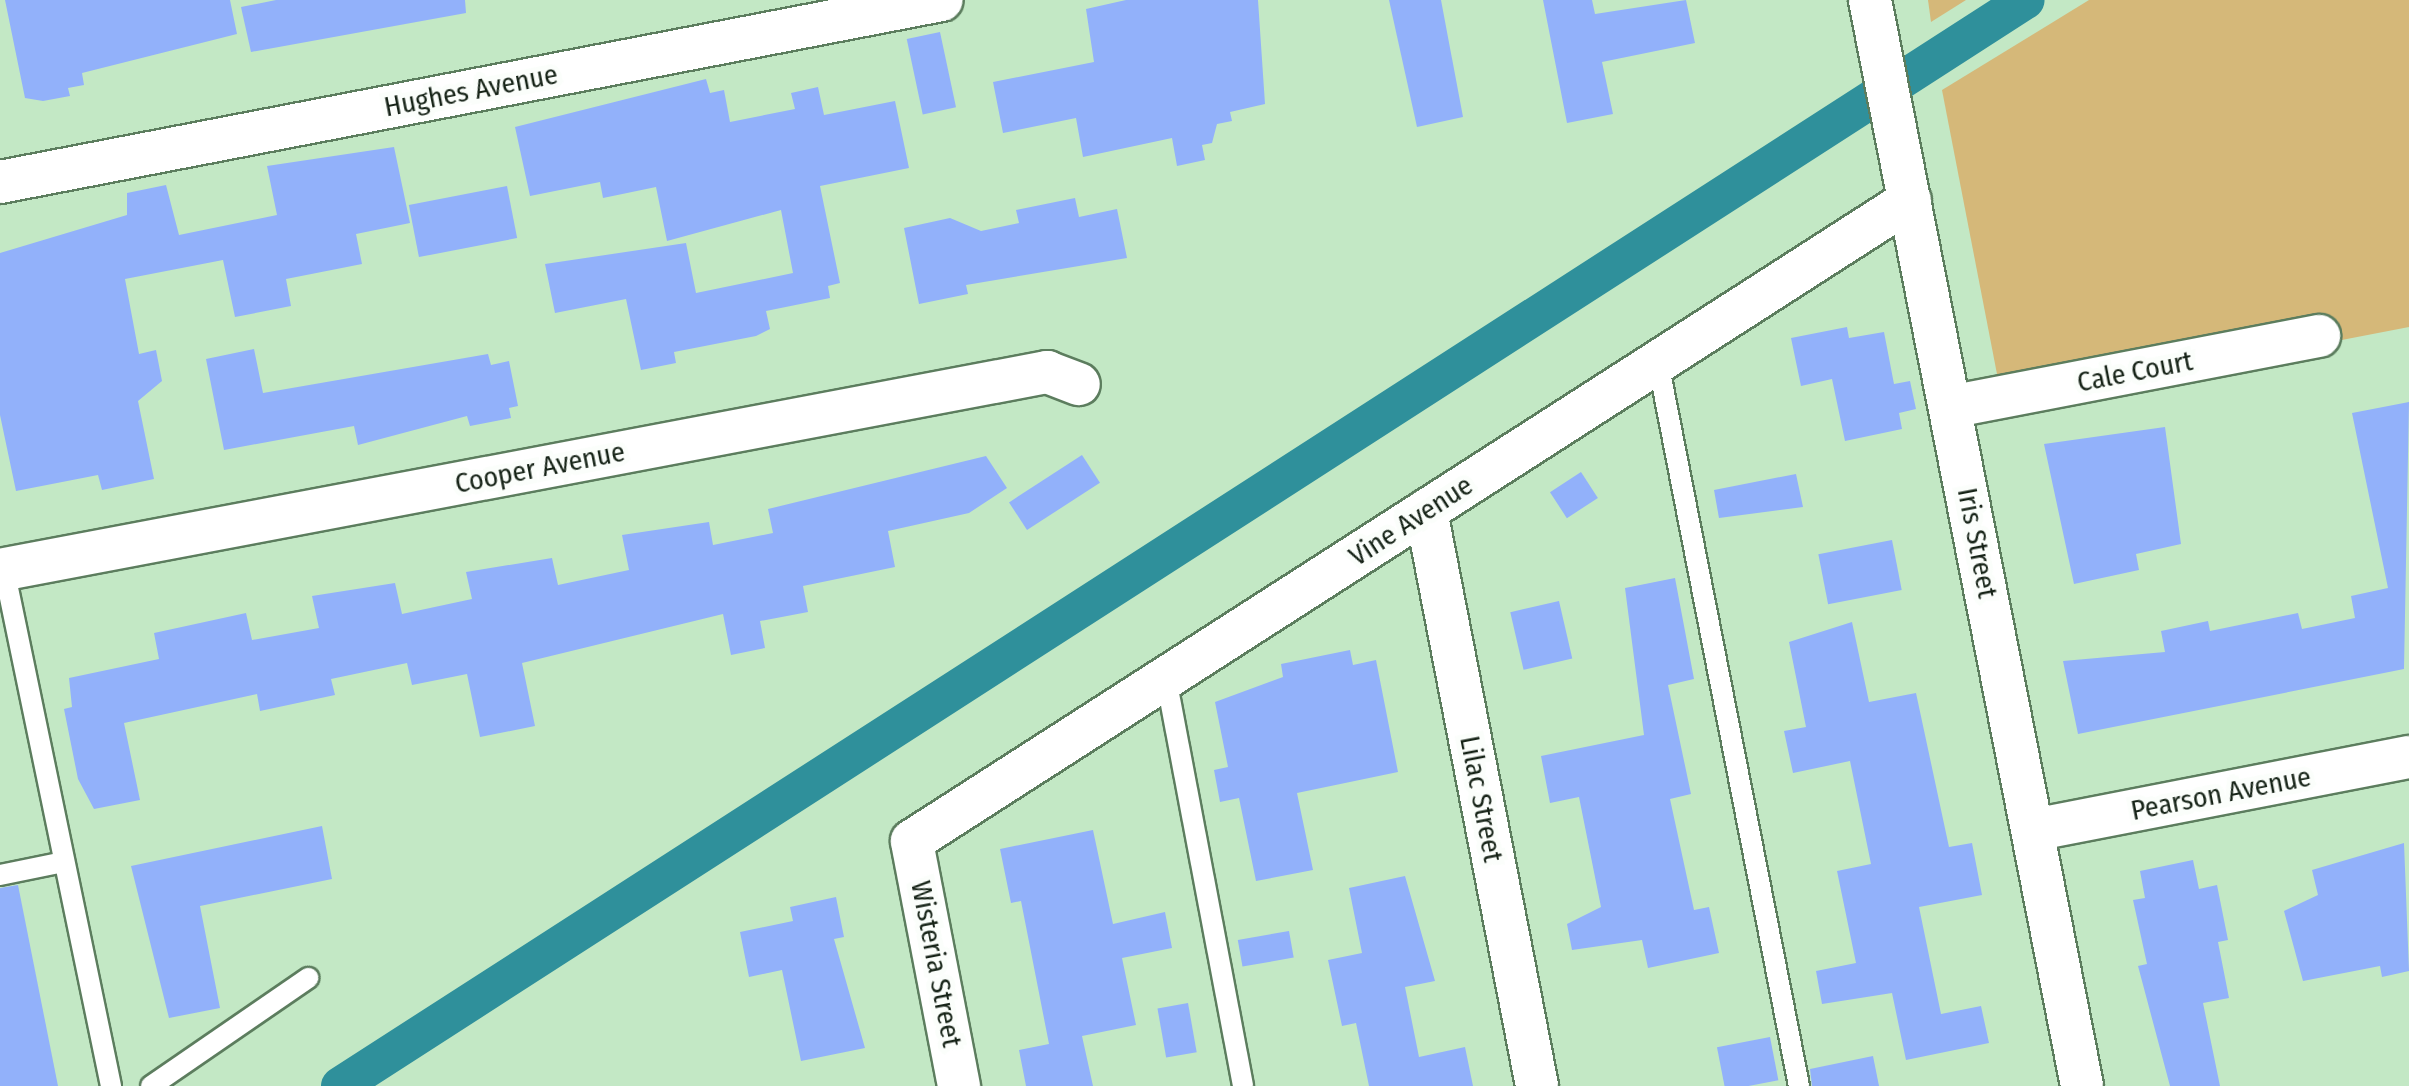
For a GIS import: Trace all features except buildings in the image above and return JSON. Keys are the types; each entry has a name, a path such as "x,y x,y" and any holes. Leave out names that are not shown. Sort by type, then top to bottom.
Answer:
{"street":[{"name":"Hughes Avenue","path":"0,182 771,17 942,0"},
{"name":"Iris Street","path":"1870,0 2082,1086"},
{"name":"Vine Avenue","path":"912,842 1910,200"},
{"name":"Cale Court","path":"1950,408 2320,336"},
{"name":"Cooper Avenue","path":"1,562 1047,372 1079,384"},
{"name":"Lilac Street","path":"1426,511 1537,1086"},
{"name":"Pearson Avenue","path":"2032,830 2409,757"},
{"name":"Wisteria Street","path":"912,842 960,1086"}],"lane":[{"path":"1658,362 1800,1086"},
{"path":"1,562 111,1086"},
{"path":"1166,678 1242,1086"},
{"path":"0,875 64,862"},
{"path":"152,1086 308,978"}],"shaded area":[{"path":"1928,0 1966,0 1931,22"},
{"path":"2089,0 2409,0 2409,327 2003,405 1942,90"}],"waterway":[{"path":"340,1086 2026,0"}]}
